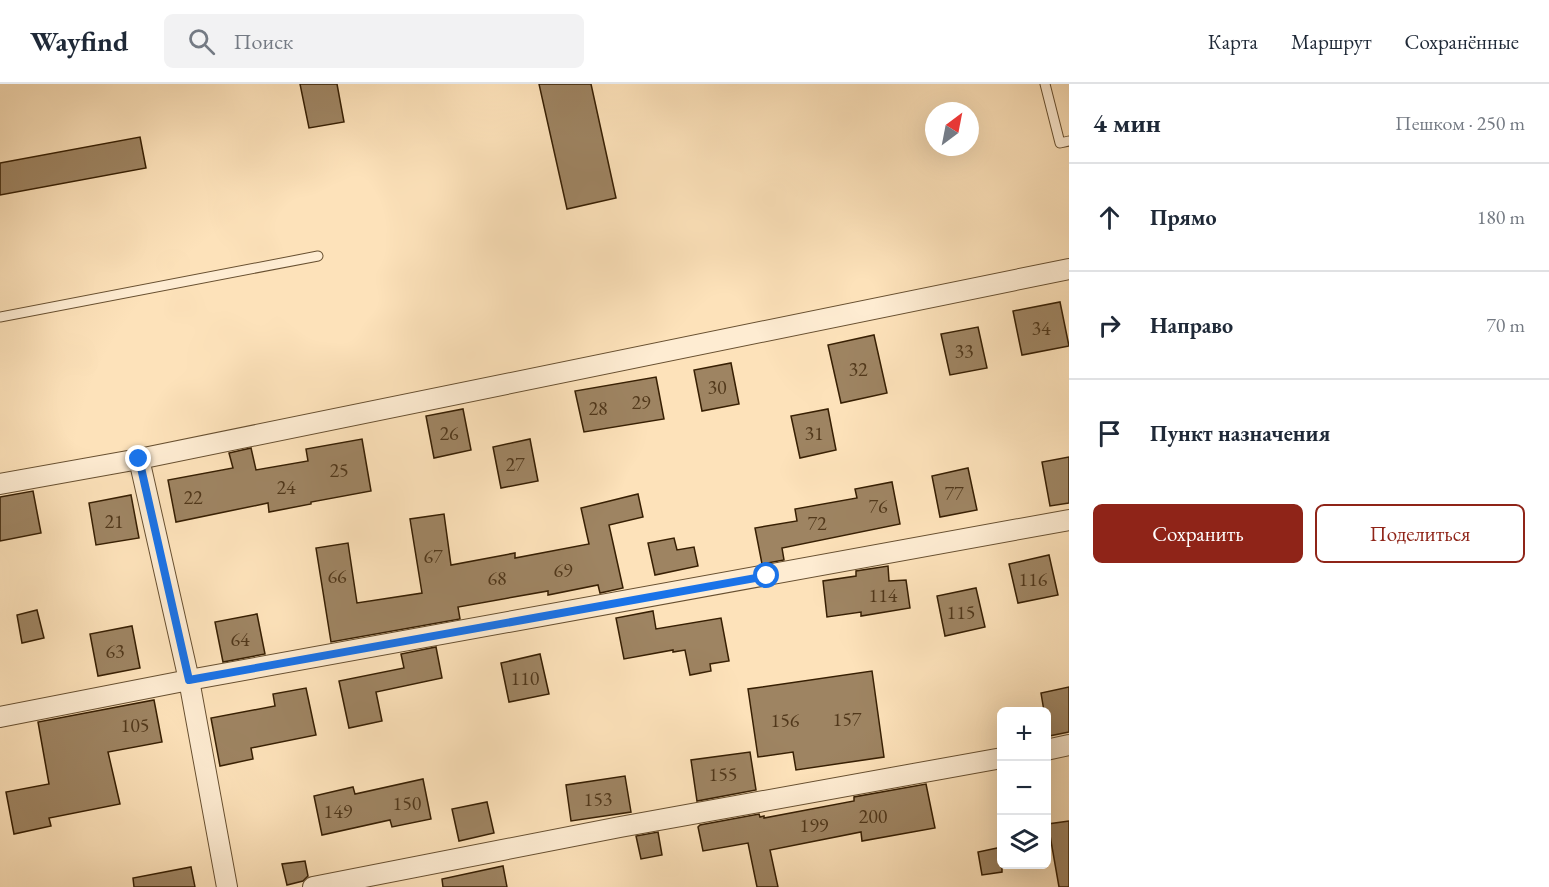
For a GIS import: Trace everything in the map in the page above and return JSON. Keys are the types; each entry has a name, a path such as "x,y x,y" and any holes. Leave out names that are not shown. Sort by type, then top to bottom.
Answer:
{"street":[{"path":"0,484 139,459 1069,268"},
{"path":"139,459 189,680 227,887"},
{"path":"0,717 189,680 1069,520"},
{"path":"1051,749 1069,746"},
{"path":"313,887 620,827 997,759"}],"lane":[{"path":"1045,84 1060,143 1069,141"},
{"path":"0,317 318,256"}],"building":[{"path":"300,84 337,84 344,122 309,128"},
{"path":"539,84 591,84 616,198 567,209"},
{"path":"140,137 146,168 0,195 0,163"},
{"path":"1060,302 1069,346 1022,355 1013,311"},
{"path":"978,327 987,368 950,375 941,334"},
{"path":"874,335 887,393 841,403 828,345"},
{"path":"731,363 739,404 702,411 694,370"},
{"path":"656,377 664,419 584,432 575,391"},
{"path":"463,409 471,450 434,458 426,416"},
{"path":"828,409 836,450 800,458 791,416"},
{"path":"362,439 371,491 269,512 268,503 176,522 168,480 233,468 229,453 251,448 256,470 308,461 306,449"},
{"path":"530,439 538,481 501,488 493,447"},
{"path":"1069,457 1069,503 1050,506 1042,462"},
{"path":"968,468 977,510 940,517 932,476"},
{"path":"892,482 900,524 782,548 784,560 762,564 755,528 797,521 795,509 857,498 855,489"},
{"path":"33,491 41,533 0,541 0,497"},
{"path":"638,494 643,517 609,525 623,588 600,593 598,585 548,595 548,591 458,607 460,619 331,642 316,548 348,543 357,603 422,593 410,519 444,514 451,565 515,553 515,558 589,544 581,508"},
{"path":"131,495 139,538 96,545 89,503"},
{"path":"674,538 677,550 694,547 698,566 655,575 648,543"},
{"path":"1049,555 1058,595 1018,603 1009,564"},
{"path":"888,566 889,581 906,580 910,608 861,616 861,612 827,617 823,581 856,576 856,571"},
{"path":"976,588 985,627 945,636 937,596"},
{"path":"37,610 44,638 22,643 17,615"},
{"path":"653,611 656,629 721,618 729,661 710,664 711,671 690,675 685,650 624,659 616,618"},
{"path":"257,614 265,654 223,662 215,622"},
{"path":"132,626 140,668 98,676 90,634"},
{"path":"436,647 442,678 376,692 382,721 349,728 339,681 404,668 401,654"},
{"path":"540,654 549,694 509,702 501,663"},
{"path":"872,671 884,757 796,770 793,752 758,757 748,689"},
{"path":"1069,687 1069,732 1051,736 1051,707 1043,707 1041,693"},
{"path":"306,688 316,735 251,748 253,759 220,766 211,718 275,706 273,694"},
{"path":"154,700 162,742 108,752 120,804 49,818 51,826 14,834 6,792 49,784 38,722"},
{"path":"750,752 756,790 697,801 691,760"},
{"path":"625,776 631,812 571,821 566,785"},
{"path":"423,779 431,819 392,827 390,820 322,835 314,796 353,787 355,794"},
{"path":"926,784 935,828 862,841 861,832 770,850 778,887 757,887 748,843 703,851 698,827 700,825 759,814 764,818 854,801 854,797"},
{"path":"487,802 494,833 459,841 452,809"},
{"path":"1069,821 1069,887 1059,887 1051,841 1051,824"},
{"path":"658,832 662,855 641,859 636,836"},
{"path":"997,848 997,869 1002,869 1002,872 982,875 978,852"},
{"path":"305,861 308,876 303,881 287,885 282,864"},
{"path":"503,866 507,887 443,887 442,879"},
{"path":"191,867 195,887 134,887 133,878"}],"route":[{"path":"139,459 189,680 767,576"}]}
